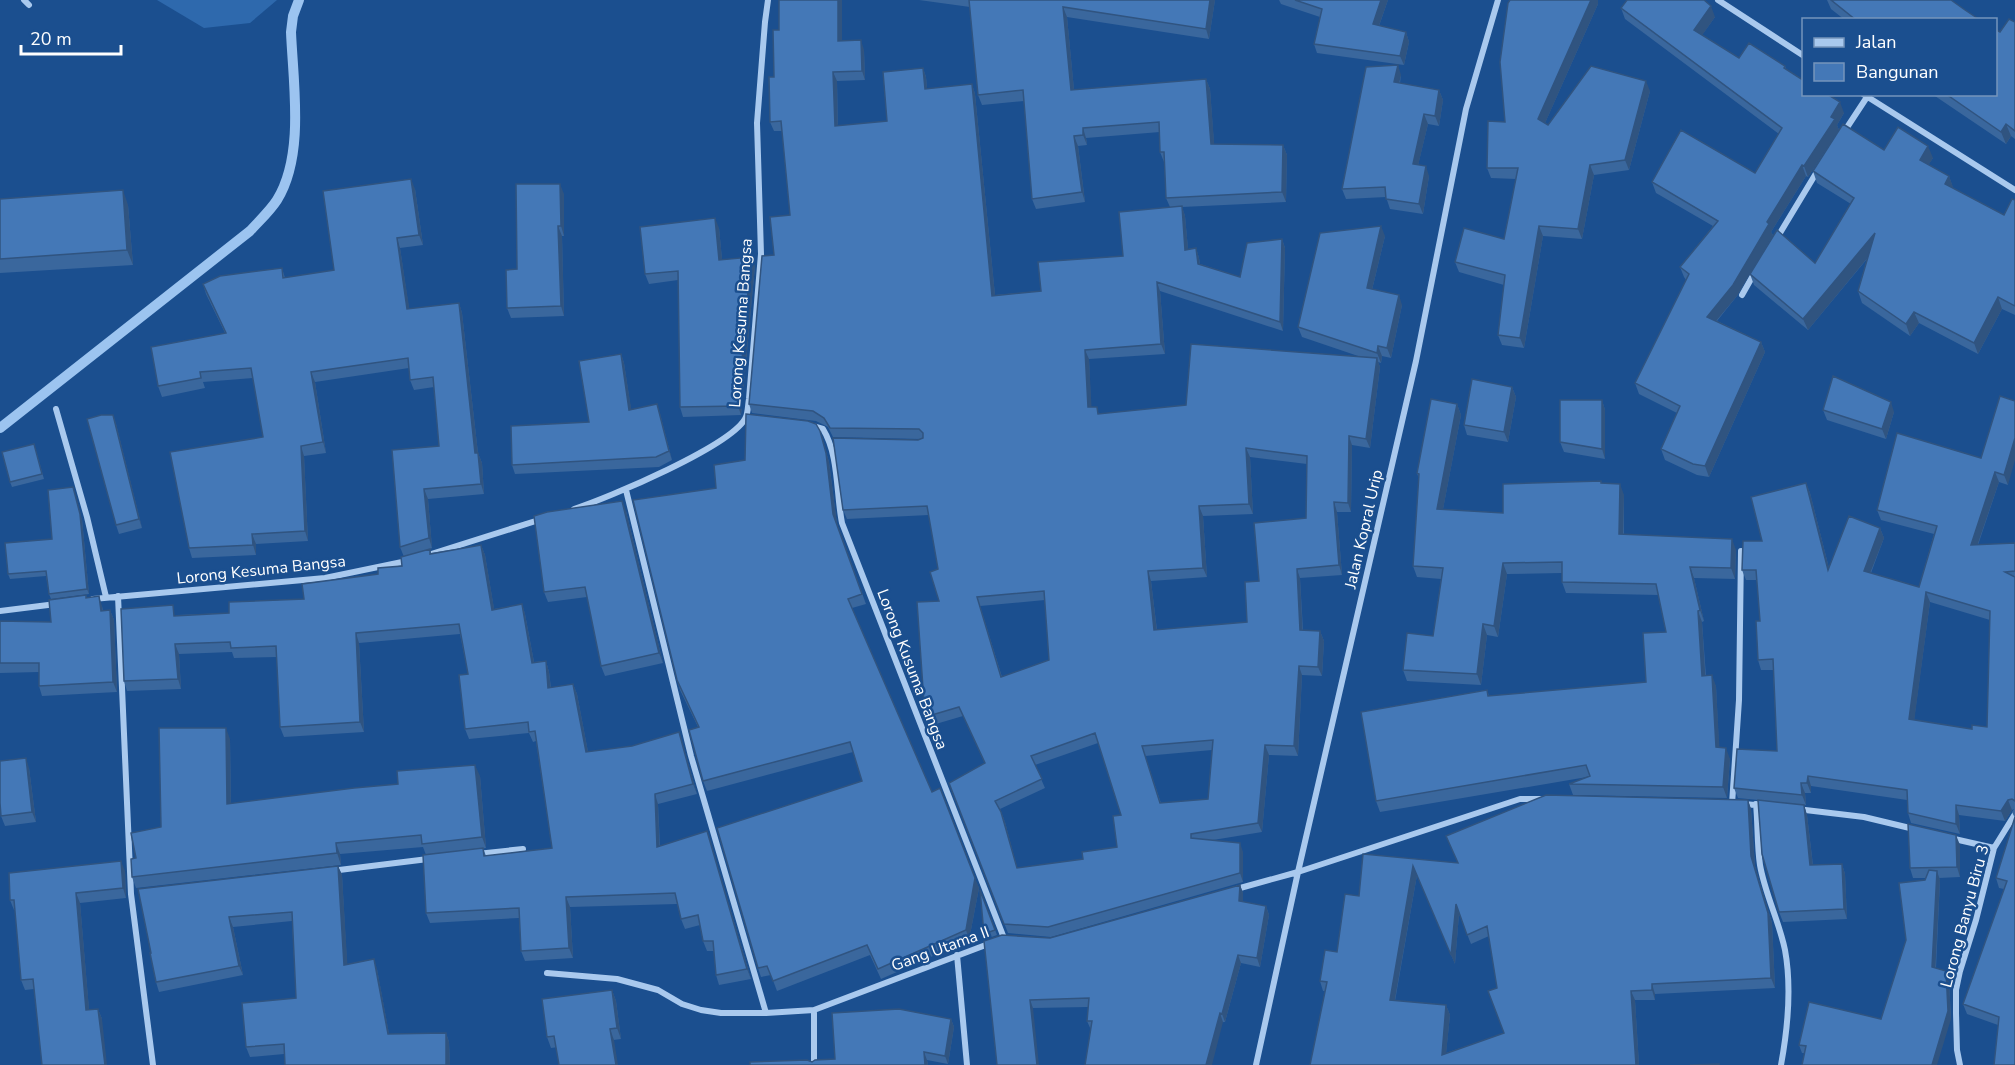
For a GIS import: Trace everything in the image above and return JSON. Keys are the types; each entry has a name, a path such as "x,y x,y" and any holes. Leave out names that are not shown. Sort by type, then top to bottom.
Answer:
{"street":[{"name":"Lorong Kesuma Bangsa","path":"568,511 626,490 714,446 731,435 746,418 760,254 757,123 768,0"},
{"name":"Jalan Kopral Urip","path":"1256,1065 1298,872 1416,361 1466,109 1498,0"},
{"path":"1718,0 1802,55"},
{"path":"1841,136 1865,96 2015,190"},
{"path":"1772,245 1821,166"},
{"path":"1742,295 1760,265"},
{"path":"56,409 87,517 106,597"},
{"path":"746,418 756,419"},
{"path":"799,424 820,427 829,442 841,442"},
{"name":"Lorong Kusuma Bangsa","path":"829,442 834,461 842,523 1004,938"},
{"path":"626,490 691,756 766,1013"},
{"name":"Lorong Kesuma Bangsa","path":"83,601 106,597 325,578 405,562 547,518"},
{"path":"1732,804 1739,700 1741,550"},
{"path":"118,596 131,894 153,1065"},
{"path":"0,611 59,604"},
{"path":"1231,891 1298,872 1520,799 1543,799"},
{"path":"1721,803 1777,807"},
{"path":"1756,804 1760,862 1767,893 1785,948 1789,990 1781,1065"},
{"path":"1788,808 1864,817 1918,830"},
{"name":"Lorong Banyu Biru 3","path":"1960,1065 1957,1050 1956,990 1960,971 1976,920 1994,848 2015,814"},
{"path":"1939,835 1994,848"},
{"path":"466,855 523,849"},
{"path":"319,872 432,859"},
{"path":"131,894 141,893"},
{"name":"Gang Utama II","path":"547,973 617,980 658,990 682,1004 700,1010 721,1013 814,1010 1004,938 1012,939"},
{"path":"957,955 967,1065"},
{"path":"814,1010 814,1065"}],"shaded area":[{"path":"157,0 277,0 250,23 204,28"}],"building":[{"path":"779,0 838,0 838,41 861,40 862,71 833,72 835,126 887,121 883,72 923,68 925,89 972,84 992,296 1041,291 1038,262 1123,256 1119,212 1182,206 1185,250 1196,248 1198,264 1240,277 1247,243 1282,239 1280,322 1157,282 1161,344 1085,350 1088,407 1097,407 1098,414 1186,405 1191,344 1377,358 1366,439 1349,436 1348,503 1334,502 1339,565 1297,569 1300,630 1320,631 1318,667 1299,666 1294,746 1265,745 1258,823 1191,834 1191,838 1240,843 1240,873 1048,927 1004,924 949,783 985,763 959,707 925,717 917,602 939,601 930,572 938,569 927,506 843,510 833,438 918,440 923,438 923,433 919,429 830,428 824,418 813,411 749,404 762,256 774,255 770,217 790,215 781,121 770,122 769,77 774,77 773,30 779,30","holes":["1246,448 1307,456 1306,518 1254,523 1259,581 1245,582 1247,622 1154,630 1148,571 1203,568 1199,506 1249,504","1044,591 1049,660 1001,677 977,597","1095,733 1121,815 1113,816 1117,847 1082,852 1083,859 1017,868 1001,812 995,801 1042,779 1031,756","1213,740 1208,799 1160,803 1142,746"]},
{"path":"969,0 1210,0 1206,29 1063,7 1071,90 1206,79 1211,144 1283,145 1282,192 1166,198 1164,152 1160,152 1159,122 1083,128 1083,135 1074,136 1082,192 1032,199 1023,90 978,95"},
{"path":"1295,0 1381,0 1373,24 1406,32 1400,56 1314,44 1322,9"},
{"path":"1510,0 1591,0 1538,119 1548,125 1591,66 1646,81 1625,160 1590,165 1578,229 1539,226 1520,338 1498,335 1505,275 1455,262 1464,228 1504,239 1518,168 1487,168 1488,121 1505,122 1500,62"},
{"path":"1627,0 1704,0 1711,6 1694,30 1739,58 1749,43 1802,79 1802,96 1830,96 1840,102 1831,117 1835,119 1804,166 1802,165 1767,222 1769,224 1733,285 1707,317 1761,342 1705,466 1693,464 1661,449 1680,406 1635,383 1689,274 1680,267 1718,221 1652,182 1681,130 1755,173 1782,128 1621,8"},
{"path":"1831,0 1951,0 1977,18 1854,18"},
{"path":"2009,19 2015,22 2015,131 2006,124 2001,132 1949,96 1997,96 1997,30 2000,32"},
{"path":"1398,65 1394,82 1439,90 1435,116 1424,114 1413,164 1426,166 1419,204 1386,199 1385,187 1342,189 1366,67"},
{"path":"1843,124 1884,150 1898,127 1928,146 1920,160 1949,176 1945,184 2004,215 2012,199 2015,200 2015,306 1998,297 1974,343 1914,312 1906,324 1858,291 1875,233 1803,319 1750,274 1777,230 1815,263 1854,198 1813,171"},
{"path":"411,179 419,235 397,238 407,309 459,303 475,453 478,453 481,484 424,489 429,538 400,547 392,450 439,446 433,377 410,380 408,358 311,372 323,442 301,446 305,531 252,534 253,545 189,548 170,452 263,437 251,368 200,372 201,378 158,386 151,347 226,333 203,284 220,276 282,268 283,278 334,270 323,191"},
{"path":"516,184 560,184 561,226 558,226 561,306 507,308 506,270 517,269"},
{"path":"123,190 127,250 0,259 0,199"},
{"path":"715,218 719,260 751,257 738,406 680,407 678,271 645,274 640,227"},
{"path":"1381,226 1367,288 1399,295 1387,348 1378,346 1377,353 1298,327 1320,233"},
{"path":"621,354 629,410 657,404 669,451 656,457 512,465 511,426 589,422 579,361"},
{"path":"1833,376 1891,402 1882,429 1823,410"},
{"path":"1472,379 1512,387 1504,432 1464,425"},
{"path":"2000,396 2015,401 2015,438 2004,475 1995,472 1971,545 2015,543 2015,571 2005,572 2015,577 2015,801 2008,800 2001,811 1956,805 1956,824 1908,813 1907,790 1808,776 1807,783 1801,783 1802,795 1734,788 1737,749 1777,751 1773,659 1758,660 1756,621 1760,621 1756,570 1742,570 1743,541 1762,541 1751,497 1806,483 1828,570 1849,516 1880,528 1864,571 1919,587 1937,526 1877,510 1897,433 1981,458","holes":["1926,592 1990,611 1987,727 1972,725 1972,729 1909,719"]},
{"path":"1431,399 1457,404 1437,509 1503,513 1503,484 1601,481 1601,483 1620,484 1619,534 1732,539 1731,568 1690,567 1700,610 1698,611 1702,676 1712,675 1716,747 1726,748 1723,787 1569,784 1590,776 1586,765 1376,801 1361,712 1487,690 1488,696 1646,682 1643,633 1666,632 1656,584 1562,582 1562,562 1503,563 1494,626 1483,624 1477,674 1403,670 1407,633 1433,636 1443,568 1413,566 1419,474 1417,473"},
{"path":"1560,400 1602,400 1602,449 1560,442"},
{"path":"746,414 808,421 816,424 820,431 826,453 833,514 862,594 848,599 932,792 940,788 975,878 966,930 878,969 867,945 773,981 767,966 758,968 717,828 862,781 850,742 703,781 689,730 699,727 677,680 633,500 716,488 714,465 745,460"},
{"path":"101,415 113,415 139,519 116,525 87,419"},
{"path":"34,444 42,474 10,482 2,452"},
{"path":"73,487 80,514 87,589 49,594 46,571 8,574 5,543 52,539 48,490"},
{"path":"622,501 659,653 601,666 585,587 544,592 534,516"},
{"path":"481,545 492,610 522,604 532,663 546,661 548,688 573,684 586,752 632,746 679,732 693,784 655,794 657,847 707,831 747,969 716,975 713,941 703,941 698,915 681,919 675,893 566,897 569,948 521,951 519,908 426,913 423,855 483,848 484,856 552,848 535,731 529,732 528,722 465,729 459,675 468,674 459,624 356,633 360,722 280,727 276,646 231,648 230,642 175,644 178,679 124,681 121,609 173,605 174,616 229,613 229,602 304,599 302,584 378,574 378,568 402,566 401,557 430,549 430,554"},
{"path":"86,595 86,598 99,596 101,611 110,610 113,682 39,686 39,663 0,663 0,621 51,622 49,600"},
{"path":"159,728 226,728 227,804 398,784 397,771 475,765 482,837 422,844 421,835 336,843 337,853 132,877 131,859 136,858 131,833 161,827"},
{"path":"26,758 32,812 1,816 0,761"},
{"path":"1546,795 1748,800 1751,856 1768,913 1771,978 1652,984 1652,990 1631,991 1636,1065 1310,1065 1327,982 1320,981 1325,950 1337,952 1345,894 1359,896 1363,854 1458,863 1446,836","holes":["1413,866 1451,955 1456,904 1467,935 1487,926 1497,988 1488,991 1504,1033 1442,1055 1446,1005 1390,1000"]},
{"path":"1758,800 1804,805 1810,865 1842,864 1844,909 1779,912 1762,854"},
{"path":"2015,817 2015,1065 1994,1065 1999,1017 1963,1004 2007,881 1996,878"},
{"path":"1908,824 1956,835 1957,867 1910,868"},
{"path":"121,861 123,888 76,893 86,1010 98,1009 105,1065 42,1065 33,979 21,980 14,900 10,900 9,873"},
{"path":"338,866 344,965 374,959 388,1034 446,1033 446,1065 285,1065 284,1044 246,1047 242,1003 296,998 292,912 229,917 239,966 156,982 138,889"},
{"path":"1929,870 1937,871 1932,967 1946,971 1948,1011 1932,1065 1802,1065 1806,1046 1799,1045 1809,1002 1881,1019 1906,940 1899,883 1925,880"},
{"path":"1240,885 1239,901 1266,906 1257,958 1238,955 1206,1065 1085,1065 1092,1021 1087,1021 1089,998 1030,1000 1037,1065 997,1065 984,941 1002,935 1050,938"},
{"path":"980,890 995,930 984,934"},
{"path":"612,990 617,1028 610,1029 616,1065 559,1065 554,1036 547,1037 542,999"},
{"path":"899,1009 951,1019 945,1056 924,1052 925,1065 750,1065 750,1062 807,1060 812,1062 835,1059 832,1013"}],"waterway":[{"path":"0,428 250,231 277,200 286,182 294,140 295,95 291,32 293,16 299,0"}]}
